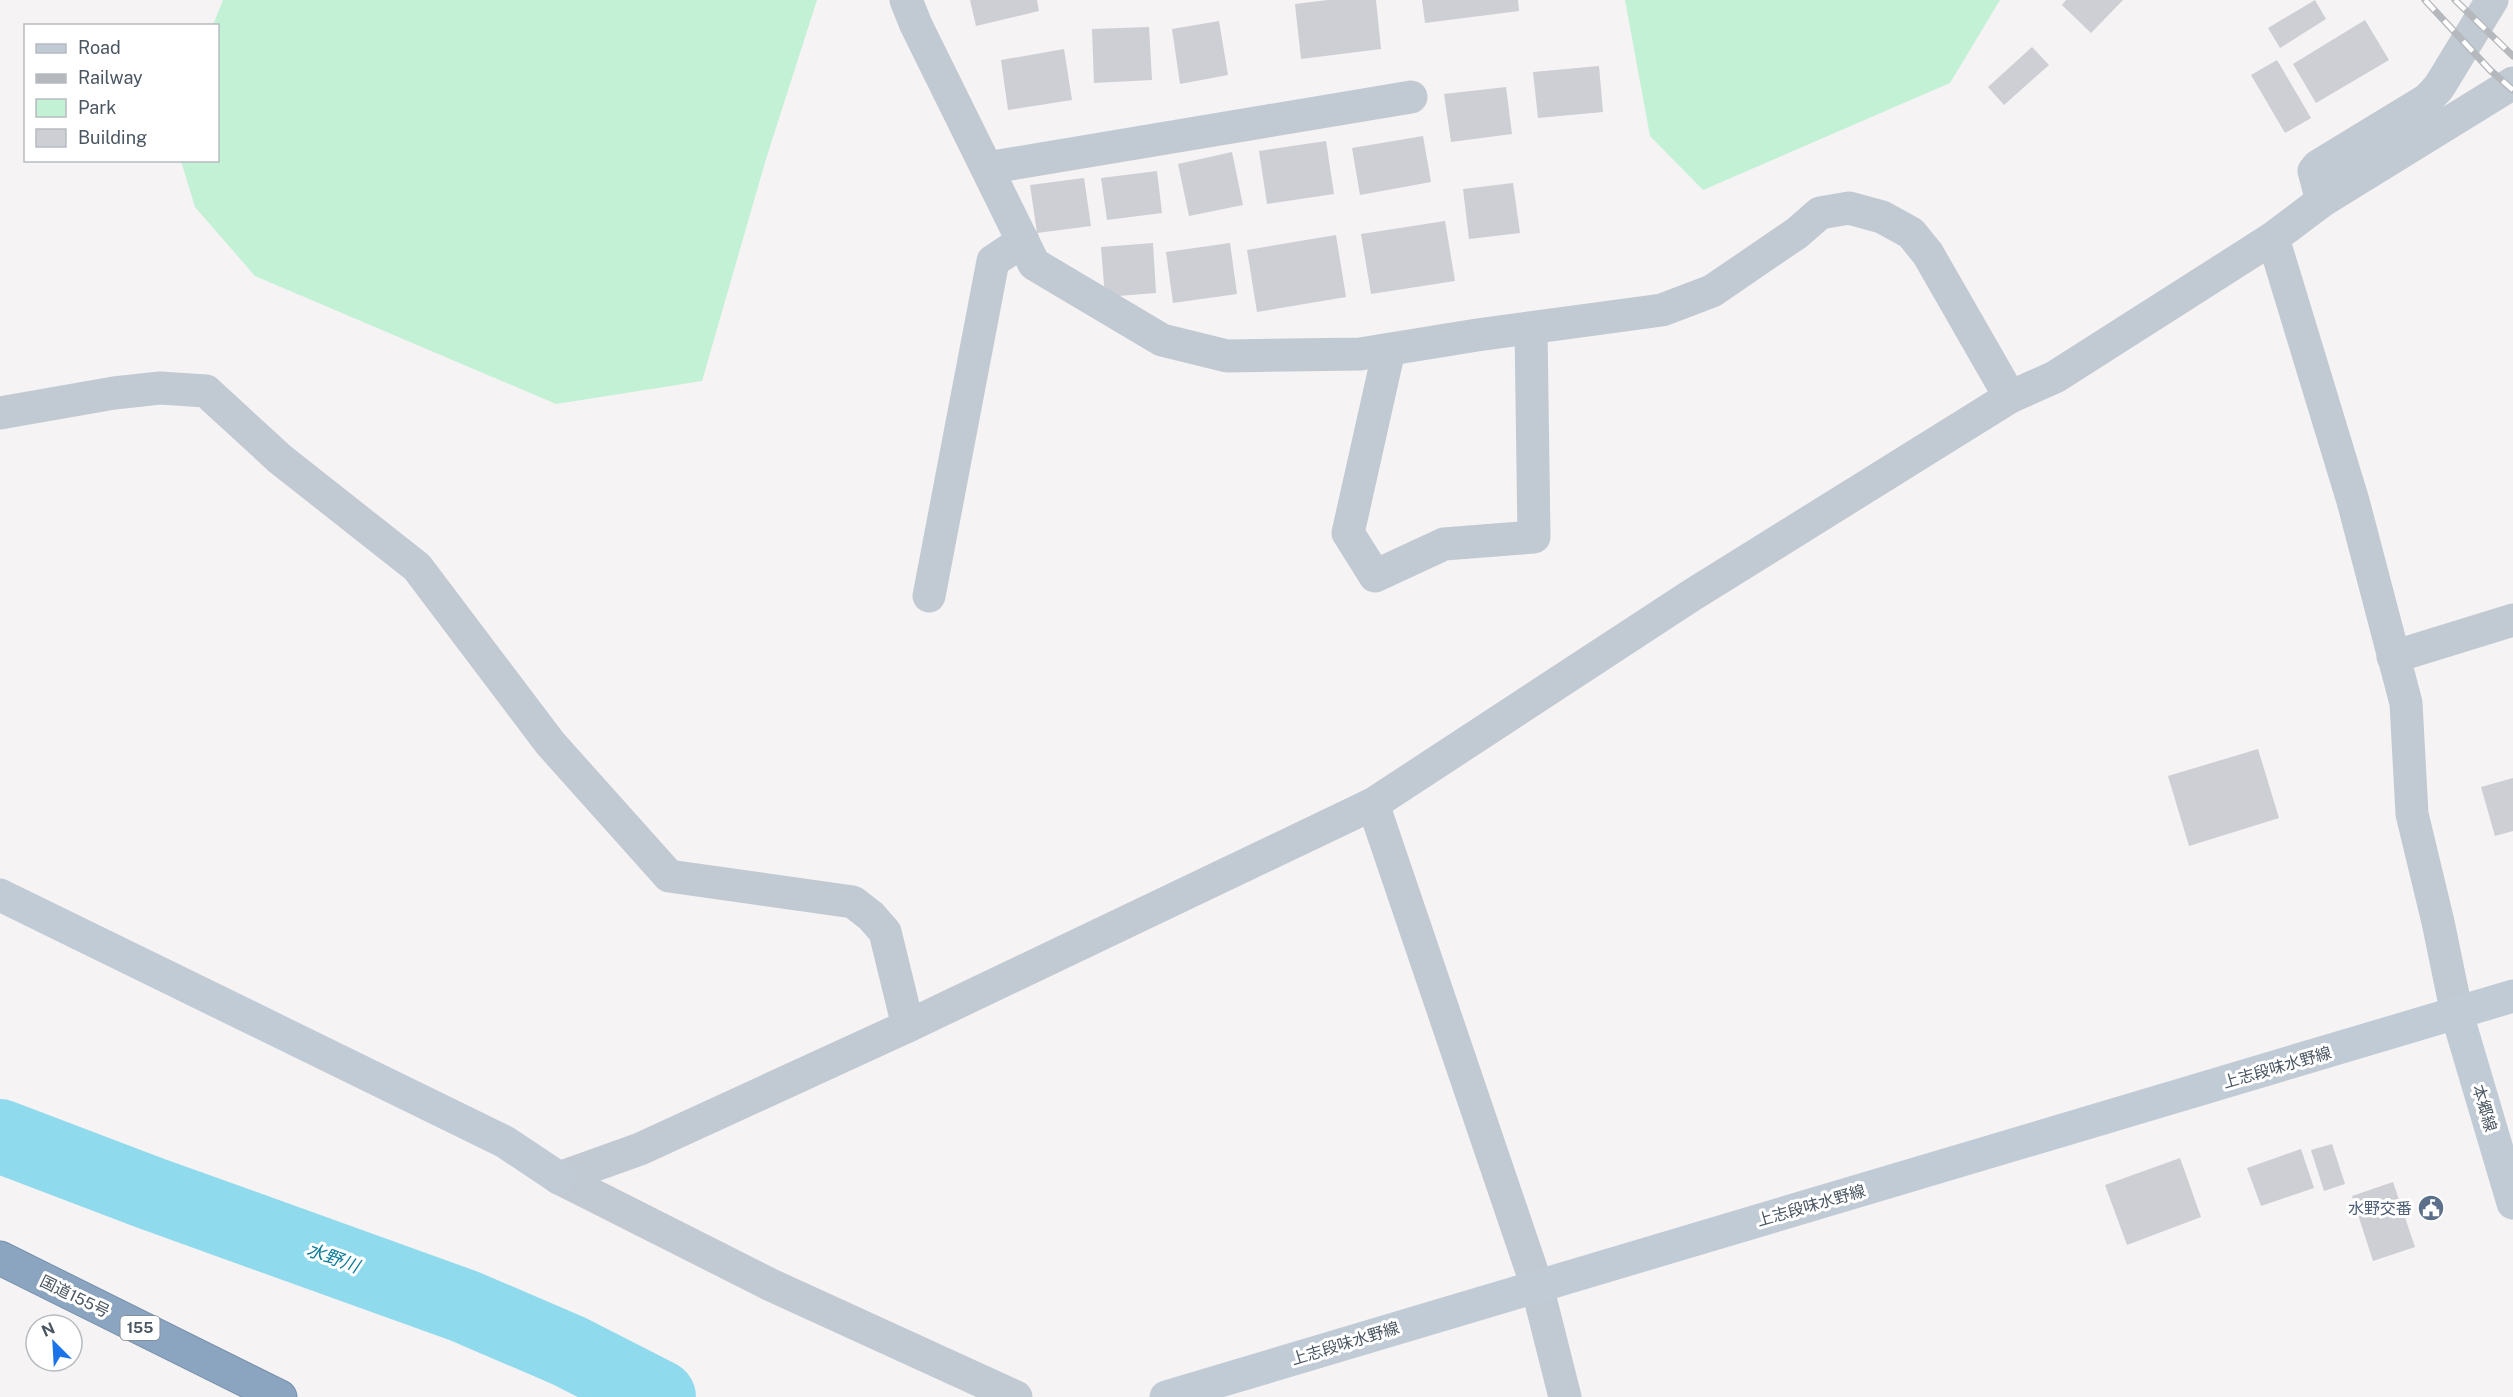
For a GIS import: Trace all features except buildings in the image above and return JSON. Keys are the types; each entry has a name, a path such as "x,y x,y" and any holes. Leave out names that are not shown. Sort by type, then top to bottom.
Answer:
{"highway":[{"name":"国道155号","path":"0,1258 280,1397"}],"street":[{"path":"906,0 916,25 1034,264 1162,340 1227,356 1360,354 1662,310 1712,291 1797,233 1820,213 1849,208 1882,217 1911,233 1929,254 2010,397"},
{"path":"2322,201 2314,171 2318,166 2428,99 2439,87 2492,0"},
{"path":"559,1178 640,1149 908,1026 1372,804 1692,595 2010,397 2055,378 2273,238 2322,201 2513,83"},
{"path":"987,168 1411,97"},
{"path":"2273,238 2353,501 2406,702 2412,814 2457,1014"},
{"path":"929,596 993,261 1023,241"},
{"path":"1389,350 1348,533 1374,576 1444,544 1534,537 1531,329"},
{"path":"0,413 114,393 160,388 206,391 280,459 417,567 549,742 669,876 853,902 871,916 885,932 908,1026"},
{"path":"2393,657 2513,620"},
{"path":"1372,804 1537,1286 1565,1397"},
{"path":"0,895 505,1142 559,1178 771,1285 1016,1397"},
{"name":"上志段味水野線","path":"1166,1397 2513,996"},
{"name":"本郷線","path":"2457,1014 2513,1203"}],"green space":[{"path":"223,0 817,0 766,159 702,381 556,404 255,276 195,207 181,162 219,162 219,24 213,24"},
{"path":"1625,0 2000,0 1950,83 1703,190 1650,136"}],"waterway":[{"name":"水野川","path":"0,1136 150,1193 464,1306 569,1351 659,1397"}],"railway":[{"path":"2425,0 2490,70 2513,90"},
{"path":"2455,0 2513,56"}],"place":[{"name":"水野交番","path":"2431,1208"}]}
